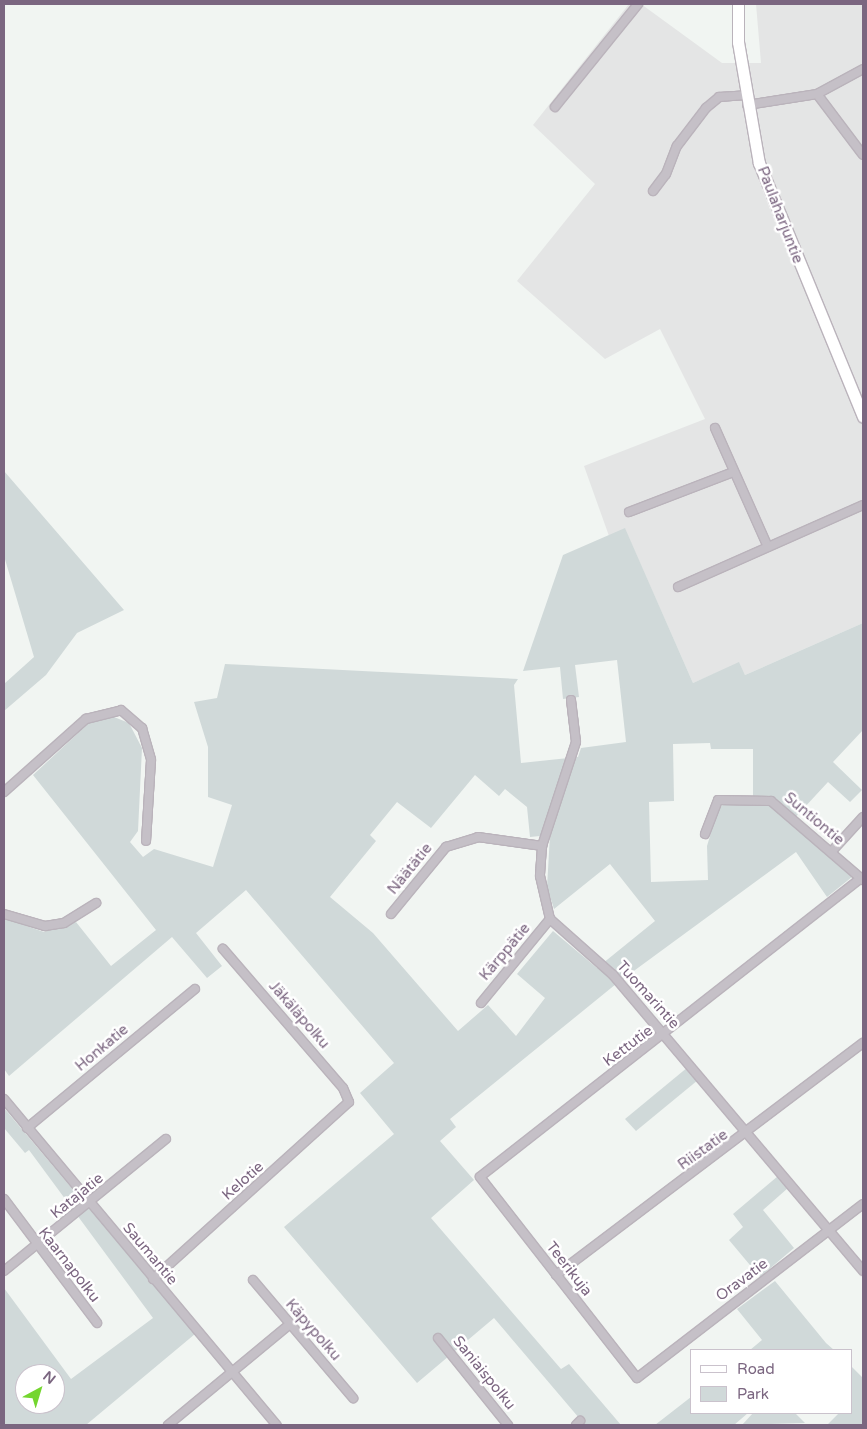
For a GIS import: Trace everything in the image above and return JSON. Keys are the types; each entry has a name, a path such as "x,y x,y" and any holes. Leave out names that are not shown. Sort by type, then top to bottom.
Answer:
{"main road":[{"name":"Paulaharjuntie","path":"738,4 746,100 770,197 863,416"}],"street":[{"path":"555,107 638,4"},
{"path":"653,191 666,174 677,146 706,108 719,97 746,100 817,94 863,69"},
{"path":"817,94 863,154"},
{"path":"714,428 768,547"},
{"path":"629,512 733,472"},
{"path":"678,587 863,505"},
{"path":"550,919 540,876 542,846 576,742 571,700"},
{"path":"4,792 86,719 121,710 142,728 151,760 146,841"},
{"name":"Suntiontie","path":"705,834 718,800 759,798 789,813 862,879"},
{"path":"832,851 863,817"},
{"name":"Näätätie","path":"391,914 446,847 478,837 542,846"},
{"name":"Kettutie","path":"480,1177 665,1035 862,879"},
{"path":"4,914 45,926 64,923 96,903"},
{"name":"Kärppätie","path":"481,1003 550,919"},
{"name":"Tuomarintie","path":"550,919 614,975 863,1271"},
{"name":"Jäkäläpolku","path":"223,949 343,1088 349,1102"},
{"name":"Honkatie","path":"27,1128 195,989"},
{"name":"Riistatie","path":"556,1274 748,1134 863,1043"},
{"name":"Saumantie","path":"4,1099 277,1425"},
{"name":"Kelotie","path":"153,1279 349,1102"},
{"name":"Katajatie","path":"4,1271 91,1204 166,1139"},
{"name":"Teerikuja","path":"480,1177 637,1378"},
{"name":"Kaarnapolku","path":"4,1199 36,1246 97,1323"},
{"name":"Oravatie","path":"637,1378 863,1204"},
{"name":"Käpypolku","path":"253,1280 289,1325 353,1398"},
{"path":"168,1425 235,1374 289,1325"},
{"name":"Saniaispolku","path":"438,1338 508,1425"}],"shaded area":[{"path":"629,4 641,4 722,63 761,63 756,4 863,4 863,623 745,675 739,663 693,683 625,529 609,536 584,466 705,419 660,329 605,359 517,281 595,184 533,125"}],"green space":[{"path":"4,471 124,610 77,633 46,675 4,711 4,684 34,657 4,556"},
{"path":"625,528 693,683 739,662 745,675 863,623 863,730 833,762 862,790 850,802 828,782 791,822 852,877 827,897 796,852 616,984 450,1119 456,1127 440,1141 474,1180 431,1218 561,1369 569,1364 621,1425 585,1425 494,1318 417,1383 284,1227 394,1134 360,1093 394,1063 246,890 196,933 222,966 207,978 172,937 9,1076 4,1069 4,918 44,932 76,922 111,966 156,930 33,775 89,723 103,718 114,717 129,723 142,748 138,831 130,842 143,857 154,849 213,867 232,805 208,797 208,747 194,702 217,698 225,664 518,679 514,685 521,763 578,757 581,748 626,742 617,660 575,665 579,697 563,699 560,667 523,671 563,555","holes":["710,743 711,749 753,749 753,803 725,803 718,809 707,846 708,880 651,882 649,802 674,801 673,744","475,775 499,796 505,789 527,807 530,837 550,835 547,887 554,909 610,864 655,921 597,968 553,931 517,974 545,998 516,1036 488,1005 458,1031 373,933 330,897 376,841 370,835 397,802 431,828"]},
{"path":"688,1067 698,1080 636,1131 625,1119"},
{"path":"4,1108 195,1334 86,1425 4,1425 4,1288 60,1364 15,1364 15,1414 65,1414 65,1371 71,1379 153,1318 29,1150 25,1153 4,1128"},
{"path":"778,1176 788,1188 763,1210 794,1248 760,1277 729,1240 743,1227 733,1214"},
{"path":"775,1281 833,1349 751,1349 762,1340 737,1309"},
{"path":"852,1367 863,1378 863,1425 827,1425 838,1414 852,1414"},
{"path":"690,1398 690,1414 747,1414 734,1425 655,1425"},
{"path":"752,1414 796,1414 805,1423 742,1425"}]}
